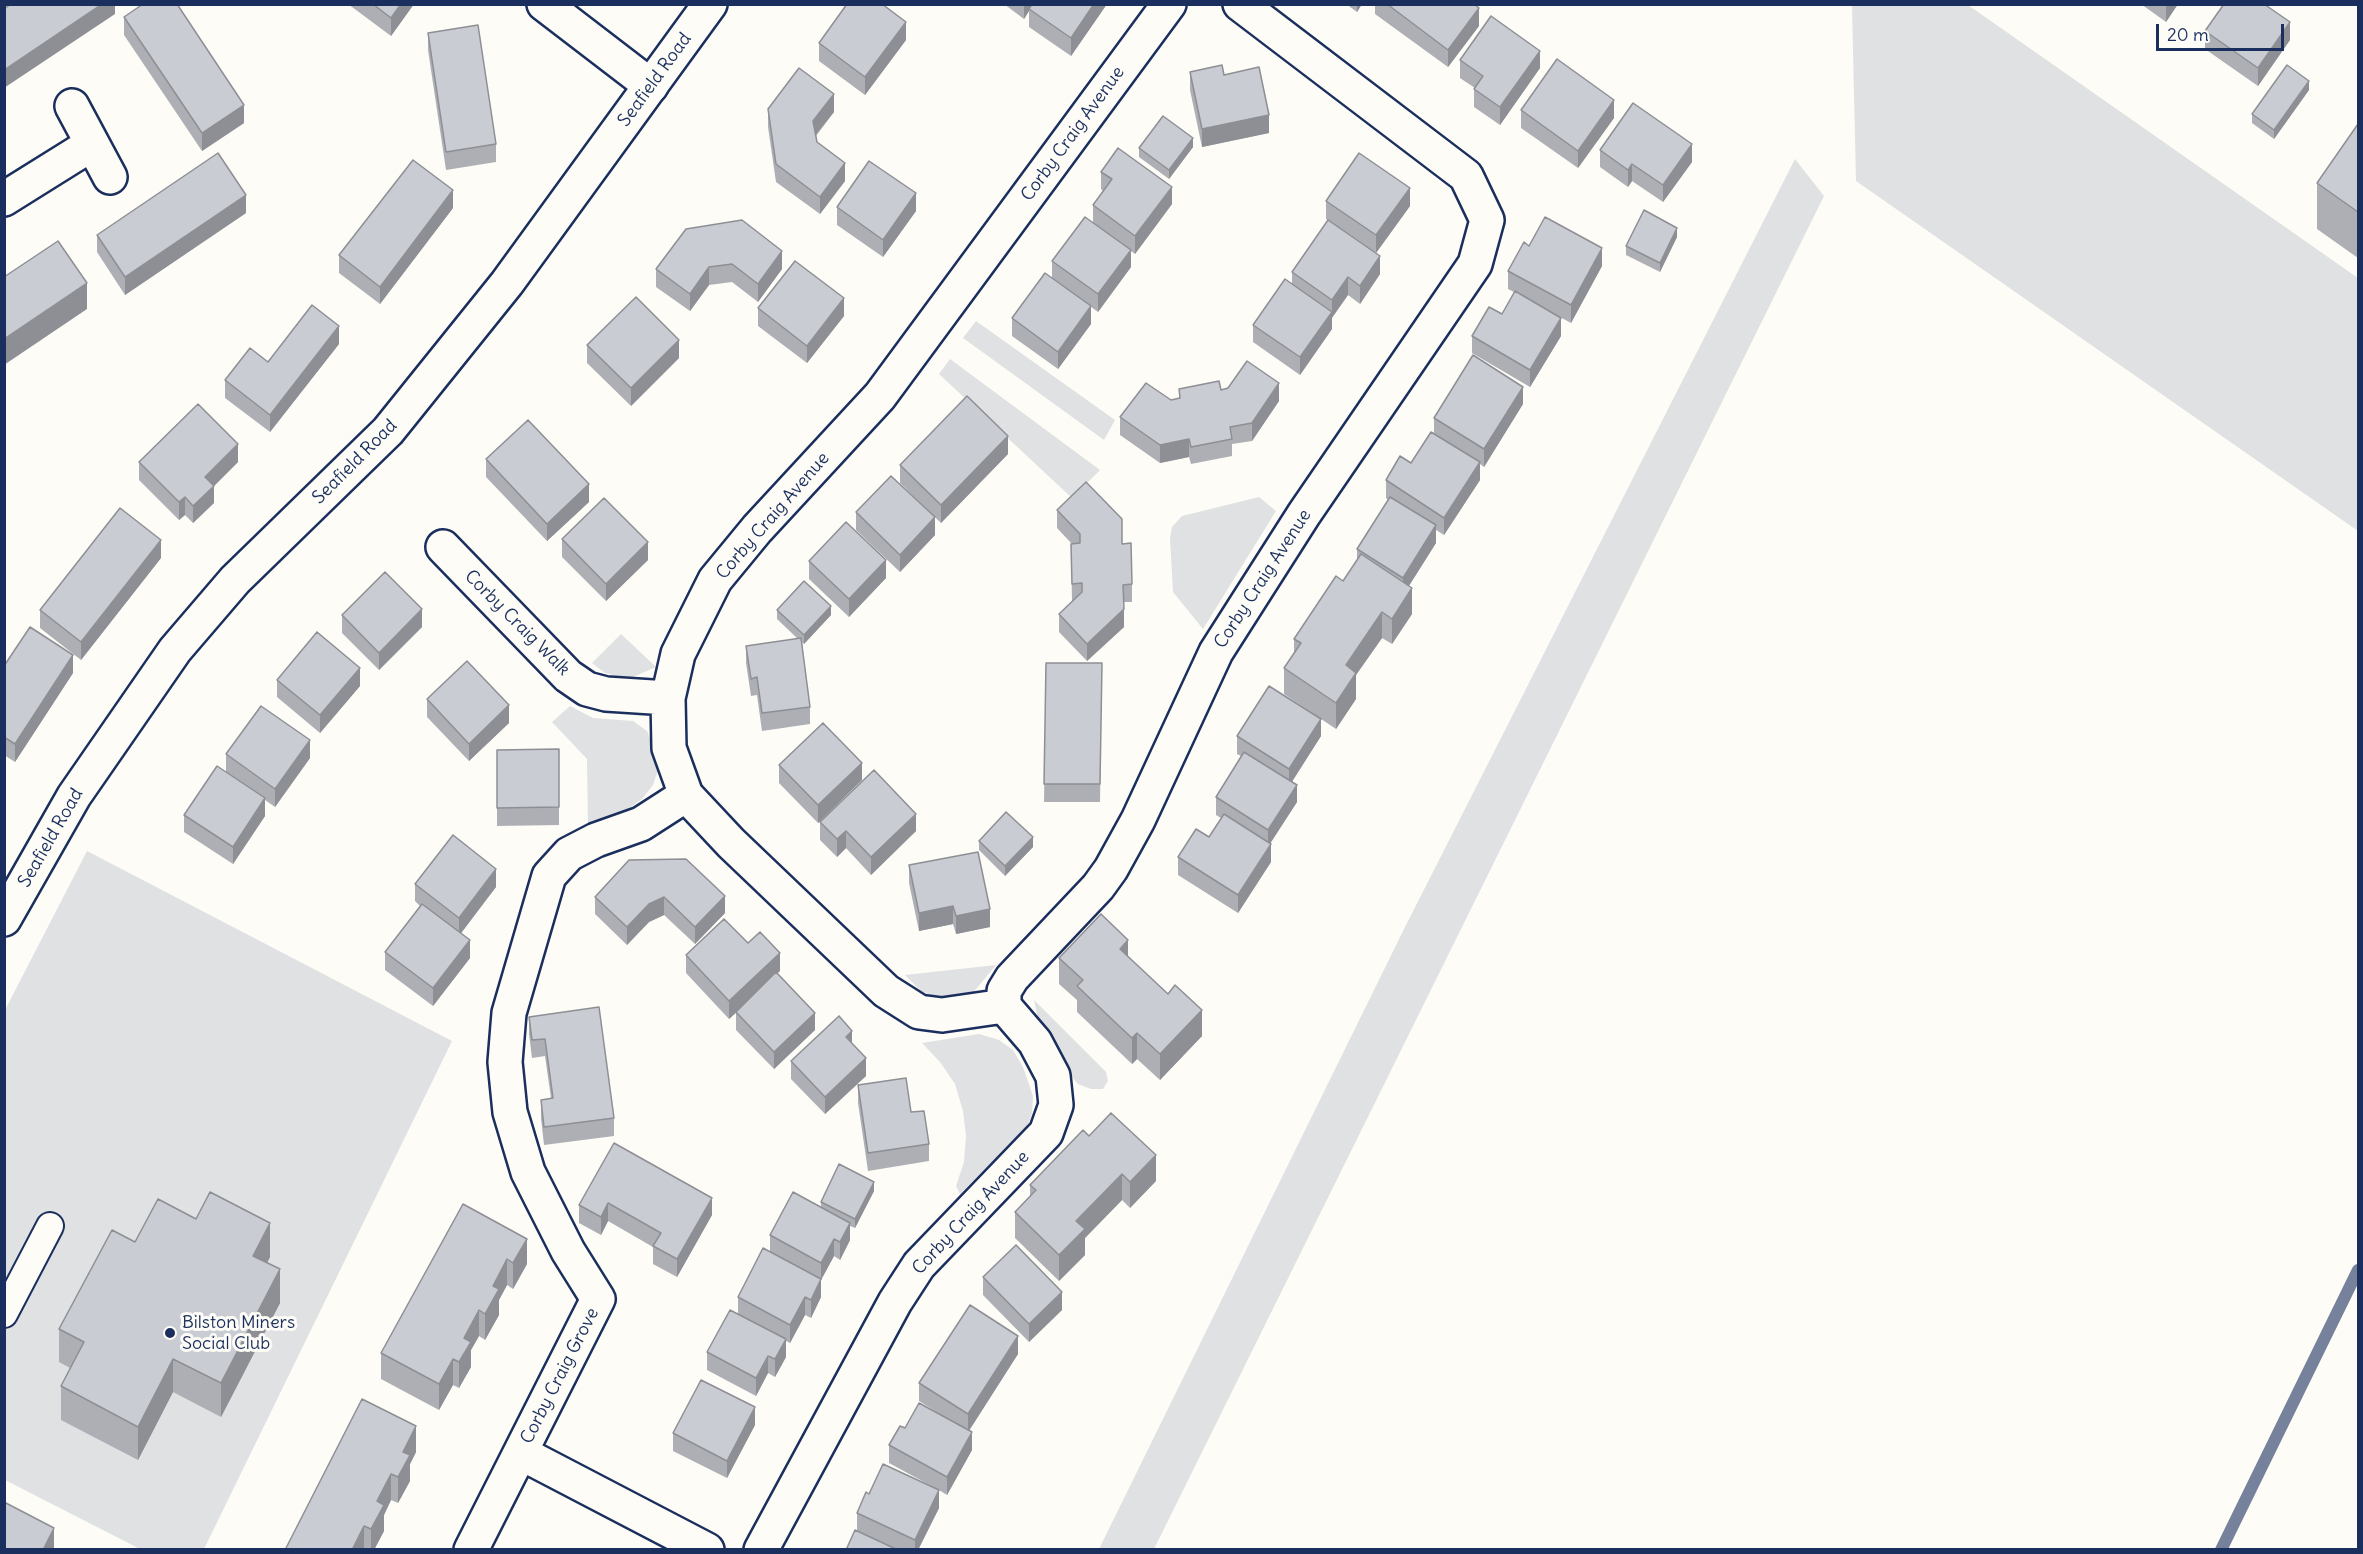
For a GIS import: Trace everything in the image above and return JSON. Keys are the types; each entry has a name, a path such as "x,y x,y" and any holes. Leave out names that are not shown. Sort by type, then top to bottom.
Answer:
{"street":[{"path":"544,4 651,86"},
{"name":"Seafield Road","path":"4,919 74,796 175,650 236,580 388,431 507,282 710,4"},
{"name":"Corby Craig Avenue","path":"1004,1006 942,1015 919,1012 886,991 731,843 686,795 669,748 668,698 678,654 715,580 757,529 880,396 1169,4"},
{"name":"Corby Craig Avenue","path":"761,1550 895,1302 919,1265 1046,1133 1056,1105 1053,1076 1035,1042 1004,1006 1004,991 1012,978 1098,887 1111,869 1138,820 1216,652 1305,514 1476,264 1487,220 1466,176 1239,4"},
{"path":"72,106 110,177"},
{"path":"4,199 92,144"},
{"name":"Corby Craig Walk","path":"443,547 568,676 587,689 606,694 668,698"},
{"name":"Corby Craig Grove","path":"471,1550 598,1299 568,1251 528,1172 510,1112 505,1062 508,1013 549,876 569,854 596,840 641,824 686,795"},
{"name":"Corby Craig Grove","path":"521,1453 707,1550"}],"lane":[{"path":"4,1314 50,1226"}],"shaded area":[{"path":"1852,5 1968,5 2358,278 2358,531 1856,181"},
{"path":"1795,159 1824,196 1154,1549 1099,1549 1404,929"},
{"path":"976,321 1115,420 1104,440 963,338"},
{"path":"950,359 1100,470 1072,498 939,374"},
{"path":"1259,497 1276,511 1203,629 1173,592 1170,538 1172,527 1182,516"},
{"path":"621,634 656,667 633,677 620,677 605,673 592,663"},
{"path":"570,706 593,718 633,721 647,731 655,750 658,770 653,785 642,799 624,812 588,826 587,759 552,722"},
{"path":"87,851 452,1041 204,1549 140,1549 5,1480 4,1012"},
{"path":"996,965 972,994 953,1001 936,998 921,991 905,975"},
{"path":"1034,1000 1106,1072 1108,1081 1103,1089 1091,1089 1078,1084 1068,1072 1060,1050 1038,1019"},
{"path":"979,1034 999,1040 1013,1050 1023,1067 1033,1096 1032,1114 1027,1126 960,1194 956,1186 964,1162 966,1136 963,1111 955,1084 940,1062 922,1043"}],"building":[{"path":"11,4 102,4 4,70 4,9"},
{"path":"143,4 177,4 244,105 202,133 124,17"},
{"path":"373,4 401,4 391,18"},
{"path":"847,4 882,4 906,22 865,77 819,43"},
{"path":"1032,4 1094,4 1071,38 1029,9"},
{"path":"1387,4 1474,4 1479,8 1448,50"},
{"path":"2224,4 2264,4 2290,22 2258,68 2205,31"},
{"path":"1491,16 1540,51 1500,107 1474,89 1483,76 1460,60"},
{"path":"478,25 496,144 446,152 428,33"},
{"path":"1557,59 1614,100 1578,151 1521,110"},
{"path":"1222,65 1224,75 1259,67 1269,115 1202,129 1190,72"},
{"path":"2287,65 2309,81 2274,130 2252,114"},
{"path":"799,68 834,94 813,121 817,142 845,163 820,197 776,164 768,109"},
{"path":"1633,103 1692,144 1663,185 1632,164 1628,170 1600,150"},
{"path":"1163,116 1193,138 1169,170 1139,148"},
{"path":"2358,124 2358,212 2317,183"},
{"path":"1118,148 1172,187 1135,236 1093,205 1112,179 1101,172"},
{"path":"218,153 246,195 125,277 97,235"},
{"path":"1359,153 1410,188 1376,235 1326,201"},
{"path":"413,160 453,190 380,287 339,255"},
{"path":"869,161 916,193 883,240 837,207"},
{"path":"1644,210 1677,228 1660,263 1626,246"},
{"path":"1085,217 1131,250 1098,294 1052,261"},
{"path":"1545,217 1602,248 1571,305 1508,271 1524,242 1529,246"},
{"path":"742,220 782,251 758,284 732,264 709,267 690,294 656,269 686,229"},
{"path":"1328,220 1380,256 1360,286 1348,277 1332,300 1292,272"},
{"path":"58,241 87,283 4,339 4,277"},
{"path":"795,261 844,298 807,346 758,308"},
{"path":"1045,273 1091,306 1058,352 1012,318"},
{"path":"1285,279 1332,312 1300,357 1253,325"},
{"path":"1515,291 1561,318 1530,370 1472,336 1489,307 1502,314"},
{"path":"636,297 679,340 631,388 587,345"},
{"path":"312,305 339,326 270,415 225,380 250,348 268,362"},
{"path":"1473,355 1523,387 1484,449 1434,418"},
{"path":"1247,361 1279,383 1252,423 1230,427 1232,439 1191,447 1189,439 1160,445 1120,417 1146,383 1171,400 1180,398 1179,389 1219,381 1221,390 1228,388"},
{"path":"967,396 1008,436 941,505 900,465"},
{"path":"198,404 238,444 205,477 214,486 193,506 185,497 179,502 139,462"},
{"path":"528,420 589,484 547,524 486,459"},
{"path":"1431,432 1480,462 1444,518 1386,480 1400,456 1411,463"},
{"path":"891,476 935,517 900,555 856,512"},
{"path":"1086,482 1122,519 1122,544 1131,543 1132,584 1123,585 1124,609 1087,644 1059,614 1082,592 1082,583 1072,584 1071,544 1080,543 1080,534 1057,510"},
{"path":"1390,497 1436,525 1403,578 1357,549"},
{"path":"604,498 648,542 606,584 562,539"},
{"path":"120,508 161,540 81,642 40,610"},
{"path":"846,522 886,560 849,599 809,561"},
{"path":"1361,554 1412,588 1392,619 1382,612 1346,665 1356,673 1336,703 1284,668 1301,643 1294,639 1336,576 1343,581"},
{"path":"385,572 422,609 379,653 342,615"},
{"path":"804,581 831,606 804,635 777,610"},
{"path":"30,627 73,655 15,744 4,737 4,666"},
{"path":"317,632 360,668 320,715 277,680"},
{"path":"801,638 810,707 762,713 757,677 751,679 746,646"},
{"path":"467,661 509,705 469,744 427,699"},
{"path":"1046,663 1102,663 1100,784 1044,784"},
{"path":"1269,686 1321,719 1289,769 1237,736"},
{"path":"261,706 310,740 275,789 226,754"},
{"path":"823,723 862,763 818,805 779,765"},
{"path":"559,749 559,807 497,808 497,750"},
{"path":"1244,752 1297,785 1268,830 1216,797"},
{"path":"217,766 265,798 233,847 184,815"},
{"path":"874,770 916,814 871,857 846,831 837,839 820,822"},
{"path":"1006,812 1033,837 1005,866 979,841"},
{"path":"1224,814 1271,844 1238,895 1178,857 1196,829 1209,837"},
{"path":"453,835 496,869 459,918 415,884"},
{"path":"978,852 990,909 956,916 953,906 919,913 909,865"},
{"path":"686,859 725,896 695,927 664,897 649,904 627,927 595,897 629,860"},
{"path":"422,904 470,940 433,988 385,952"},
{"path":"1101,914 1128,940 1120,949 1168,994 1175,985 1202,1010 1160,1054 1137,1033 1132,1038 1118,1025 1077,986 1083,980 1059,958"},
{"path":"724,919 748,943 760,932 780,953 729,1001 686,955"},
{"path":"776,972 815,1013 774,1052 736,1012"},
{"path":"599,1007 614,1118 544,1127 541,1100 553,1098 545,1039 532,1040 529,1017"},
{"path":"839,1016 852,1031 846,1037 866,1058 825,1097 791,1061"},
{"path":"906,1078 911,1112 924,1111 929,1144 868,1153 858,1085"},
{"path":"1111,1113 1156,1155 1130,1182 1122,1174 1076,1221 1085,1229 1059,1255 1015,1212 1036,1190 1030,1185 1083,1130 1089,1136"},
{"path":"614,1143 712,1198 677,1259 653,1246 661,1233 608,1203 601,1217 579,1205"},
{"path":"839,1164 874,1182 855,1219 821,1202"},
{"name":"Bilston Miners Social Club","path":"210,1192 270,1223 253,1256 280,1269 221,1383 173,1359 138,1427 61,1386 84,1342 59,1329 112,1230 135,1242 158,1199 196,1219"},
{"path":"793,1192 850,1223 840,1242 834,1239 821,1263 770,1235"},
{"path":"463,1204 527,1239 513,1263 507,1259 493,1286 499,1289 485,1314 479,1310 464,1338 471,1342 459,1362 453,1359 439,1384 381,1353"},
{"path":"1016,1245 1062,1292 1029,1324 983,1277"},
{"path":"763,1248 821,1279 811,1300 805,1297 790,1325 738,1297"},
{"path":"970,1305 1018,1336 968,1414 919,1383"},
{"path":"730,1310 786,1339 775,1359 768,1356 756,1378 707,1352"},
{"path":"701,1380 755,1407 727,1461 673,1433"},
{"path":"362,1399 416,1426 403,1452 410,1455 398,1477 391,1474 377,1501 384,1505 371,1529 364,1526 352,1550 285,1550"},
{"path":"919,1403 972,1432 947,1477 889,1445 900,1426 905,1428"},
{"path":"883,1464 939,1490 915,1540 857,1513 866,1492 869,1494"},
{"path":"4,1502 54,1528 43,1550 4,1550"},
{"path":"855,1530 898,1550 846,1550"}],"waterway":[{"path":"2221,1550 2358,1270"}],"place":[{"name":"Bilston Miners Social Club","path":"170,1333"}]}
